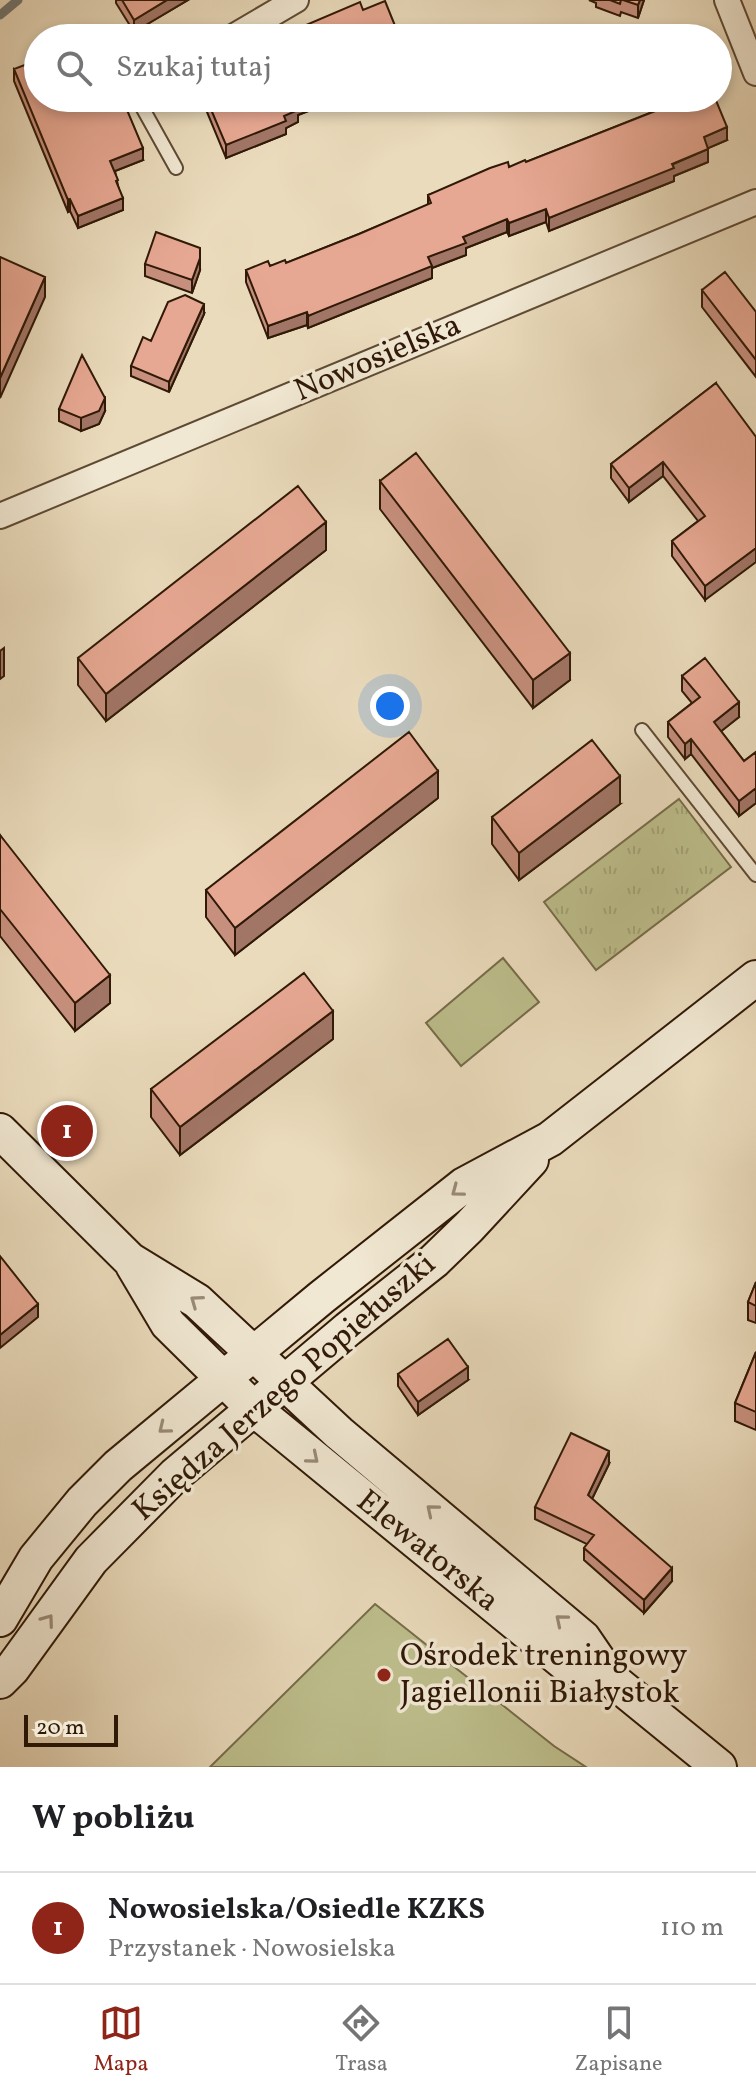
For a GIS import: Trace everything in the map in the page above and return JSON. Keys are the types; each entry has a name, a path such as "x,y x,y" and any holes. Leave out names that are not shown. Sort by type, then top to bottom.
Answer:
{"street":[{"path":"255,24 296,0"},
{"path":"727,0 756,73"},
{"name":"Nowosielska","path":"0,516 756,202"},
{"name":"Księdza Jerzego Popiełuszki","path":"0,1681 91,1560 175,1475 434,1261 550,1139 756,978"},
{"path":"0,1131 130,1260 197,1301 253,1354"},
{"name":"Księdza Jerzego Popiełuszki","path":"0,1619 36,1558 82,1502 118,1466 464,1185 550,1139"},
{"path":"130,1260 168,1324 225,1380"},
{"name":"Elewatorska","path":"253,1354 339,1433 583,1638 611,1679 719,1767"},
{"name":"Elewatorska","path":"225,1380 253,1408 566,1664 611,1679"}],"lane":[{"path":"145,112 176,168"},
{"path":"642,730 756,875"}],"green space":[{"path":"679,799 731,867 596,970 544,902"},
{"path":"503,958 539,1002 461,1066 426,1023"},
{"name":"Ośrodek treningowy Jagiellonii Białystok","path":"375,1604 554,1746 586,1767 210,1767"}],"building":[{"path":"122,0 167,0 134,20"},
{"path":"623,0 640,0 638,5"},
{"path":"385,1 394,24 308,24 360,2 363,10"},
{"path":"24,65 24,93 14,69"},
{"path":"32,112 128,112 143,148 110,161 123,198 78,216 68,200"},
{"path":"212,112 293,112 284,116 286,121 226,145"},
{"path":"653,112 721,112 727,127 704,137 708,149 672,164 674,168 549,218 546,209 509,223 507,219 463,237 466,243 428,257 432,266 308,316 307,312 268,326 246,270 268,261 270,266 285,260 286,263 431,203 428,195 490,168 508,162 509,167"},
{"path":"156,232 200,248 200,258 192,280 145,264"},
{"path":"0,257 45,277 0,378"},
{"path":"725,272 756,312 756,360 702,290"},
{"path":"185,295 204,304 169,382 131,366 143,337 151,341 168,302"},
{"path":"82,355 105,398 99,411 81,418 59,409"},
{"path":"716,383 756,437 756,548 705,586 672,541 705,516 663,462 629,488 611,464"},
{"path":"416,453 570,653 533,680 380,481"},
{"path":"298,486 326,522 106,694 78,658"},
{"path":"705,658 739,702 714,722 744,761 756,752 756,788 739,801 691,739 685,744 668,722 700,697 682,676"},
{"path":"409,732 438,771 235,928 206,890"},
{"path":"592,740 620,776 519,853 492,817"},
{"path":"0,835 110,975 75,1003 0,909"},
{"path":"304,973 333,1011 180,1127 151,1089"},
{"path":"0,1256 38,1304 0,1335"},
{"path":"756,1282 756,1306 748,1302"},
{"path":"448,1339 468,1367 418,1402 398,1374"},
{"path":"756,1352 756,1412 735,1403"},
{"path":"571,1433 609,1451 588,1495 672,1568 644,1600 584,1548 594,1535 535,1507"}],"waterway":[{"path":"0,15 18,0"}],"place":[{"name":"Nowosielska/Osiedle KZKS","path":"67,1131"},
{"name":"Ośrodek treningowy Jagiellonii Białystok","path":"384,1675"}]}
